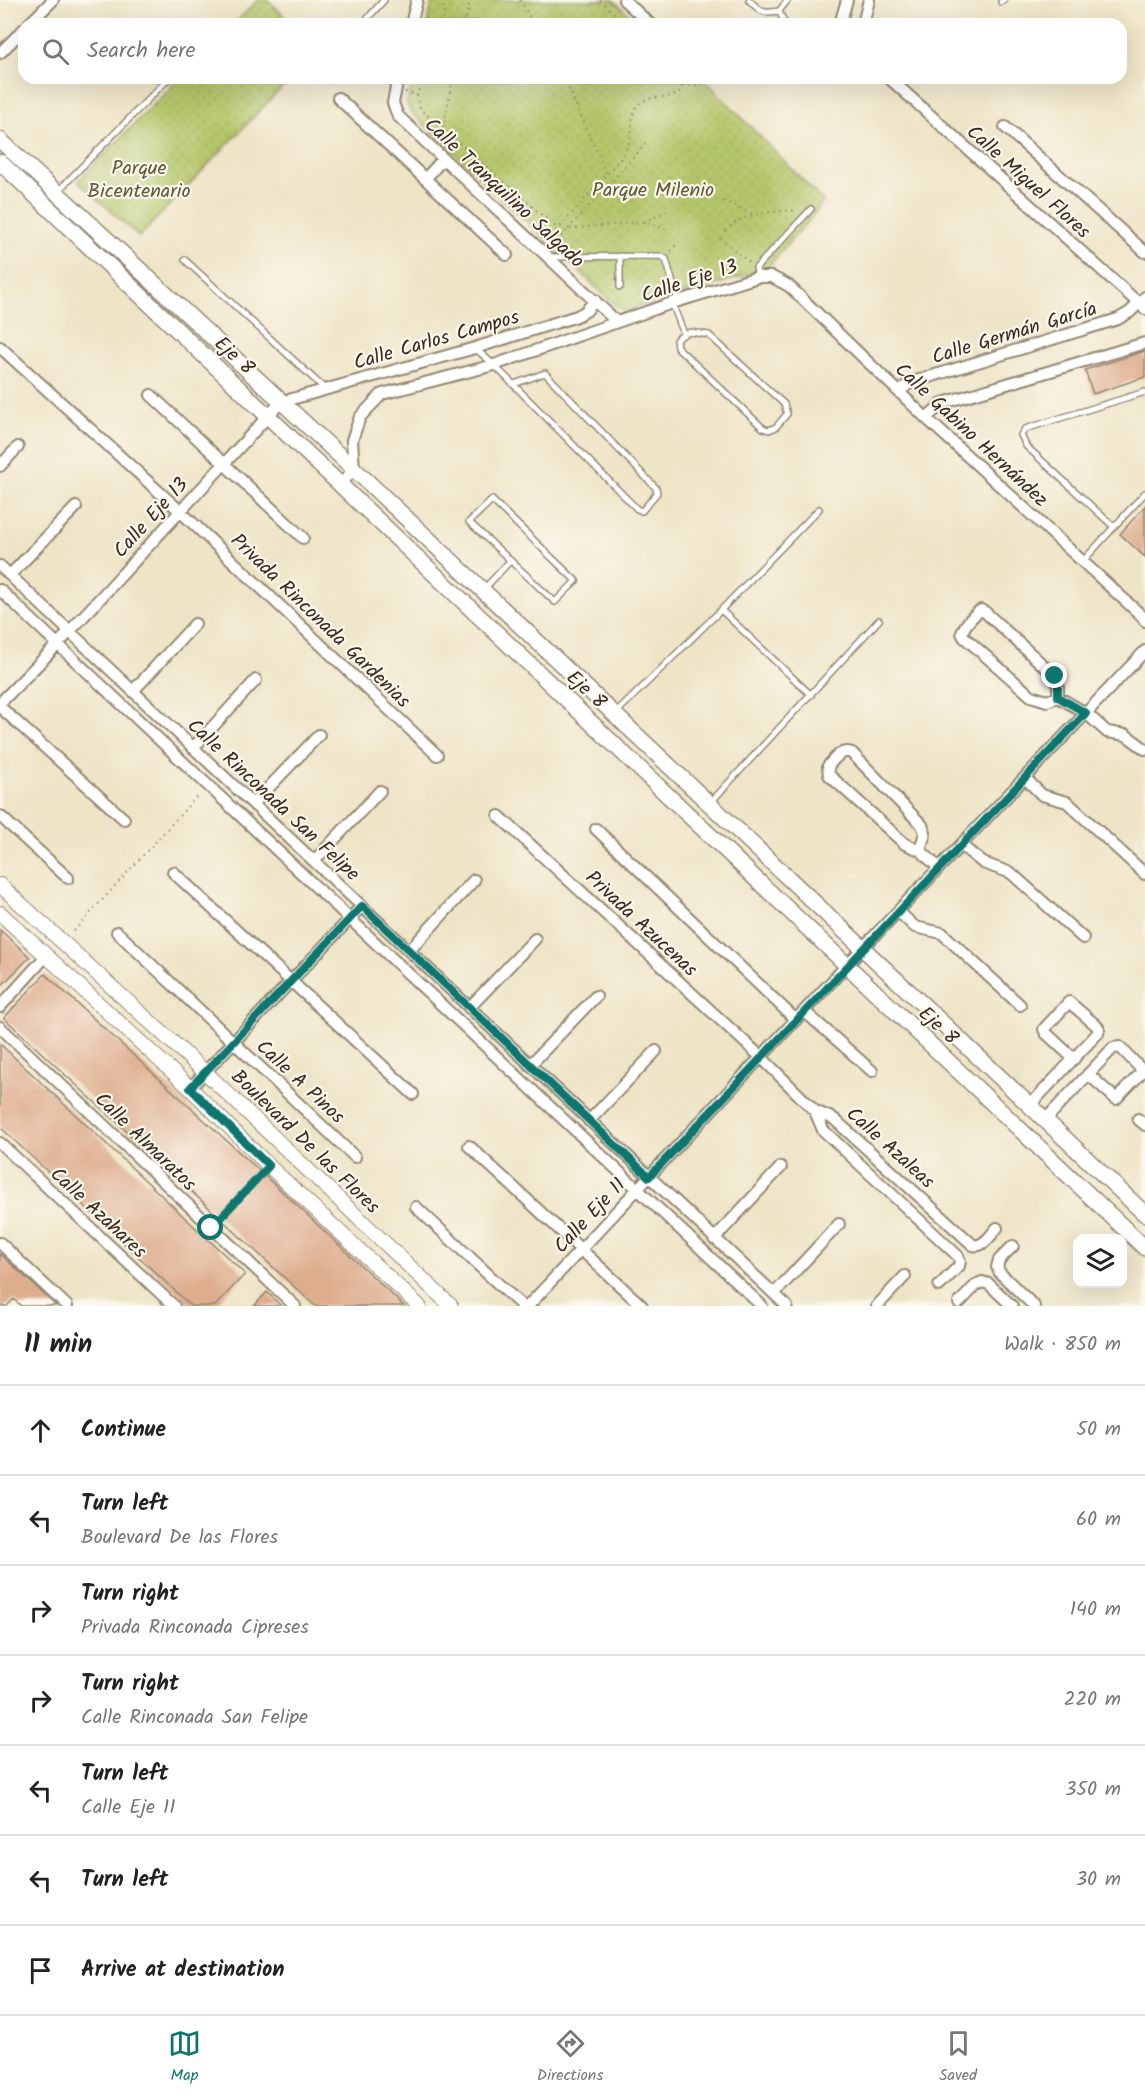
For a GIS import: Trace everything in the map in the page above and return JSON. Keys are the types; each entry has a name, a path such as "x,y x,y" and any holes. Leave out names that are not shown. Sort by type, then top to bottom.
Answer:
{"main road":[{"name":"Eje 8","path":"0,140 483,590 1145,1214"},
{"name":"Eje 8","path":"0,162 1145,1248"}],"street":[{"path":"35,18 53,0"},
{"path":"412,18 417,0"},
{"path":"624,0 644,18"},
{"path":"842,18 847,0"},
{"path":"864,18 869,0"},
{"path":"0,52 18,35"},
{"name":"Calle Tranquilino Salgado","path":"397,84 393,103 395,112 617,322"},
{"name":"Calle Miguel Flores","path":"896,84 1143,303"},
{"path":"338,99 507,255"},
{"path":"1005,127 1145,252"},
{"path":"426,178 443,159"},
{"name":"Calle Eje 13","path":"617,322 757,272 772,277"},
{"name":"Calle Gabino Hernández","path":"772,277 789,286 926,418 1083,561 1145,621"},
{"name":"Calle Carlos Campos","path":"281,402 475,348 577,316 595,300"},
{"name":"Calle Germán García","path":"900,392 908,384 916,381 1118,320 1143,303"},
{"name":"Calle Carlos Campos","path":"354,469 352,440 360,417 382,394 494,364 617,322"},
{"path":"926,418 943,403 1145,343"},
{"name":"Privada Rinconada Gardenias","path":"0,347 180,511 437,755"},
{"path":"151,395 303,538"},
{"name":"Calle Eje 13","path":"0,705 281,402"},
{"path":"0,466 18,447"},
{"path":"341,484 354,469"},
{"path":"10,575 76,507"},
{"name":"Calle Rinconada San Felipe","path":"0,566 787,1306"},
{"name":"Calle Rinconada San Felipe","path":"0,590 762,1306"},
{"path":"1058,697 1055,676 985,612 981,610 977,612 963,629 964,637 1031,696 1047,701 1058,697 1086,713 1107,732 1126,735 1145,749"},
{"path":"133,691 195,624"},
{"name":"Calle Eje 11","path":"528,1306 862,948 1145,651"},
{"path":"193,748 256,680"},
{"path":"0,705 124,819"},
{"path":"253,804 319,735"},
{"path":"920,850 925,833 922,825 852,753 846,751 841,753 828,766 829,775 905,844 920,850 939,868"},
{"path":"1025,777 1042,795 1066,802 1145,874"},
{"path":"314,861 380,791"},
{"path":"0,816 68,878"},
{"name":"Privada Azucenas","path":"499,816 761,1057"},
{"path":"596,829 800,1016 872,1071"},
{"path":"961,845 983,863 1011,873 1083,938"},
{"path":"173,873 413,1094"},
{"path":"409,951 474,880"},
{"name":"Boulevard De las Flores","path":"0,885 205,1072 451,1306"},
{"path":"190,1088 362,906"},
{"path":"898,911 915,927 942,933 1020,1005"},
{"path":"0,913 190,1088 269,1166 419,1306"},
{"name":"Calle A Pinos","path":"117,932 355,1157"},
{"path":"469,1008 535,939"},
{"path":"0,1007 46,956"},
{"path":"530,1065 596,996"},
{"path":"1030,1105 1074,1059 1098,1033 1099,1029 1069,1002 1044,1029 1046,1034 1074,1059"},
{"name":"Calle Almaratos","path":"0,1027 295,1306"},
{"path":"1045,1120 1088,1074 1116,1046 1120,1047 1143,1071 1116,1099 1088,1074"},
{"path":"589,1121 656,1051"},
{"name":"Calle Azaleas","path":"761,1057 815,1111 834,1119 973,1245 981,1245 997,1228"},
{"path":"815,1111 823,1130 958,1256 959,1266 939,1286"},
{"name":"Calle Azahares","path":"0,1143 174,1306"},
{"path":"469,1146 582,1248 642,1306"},
{"path":"714,1239 781,1167"},
{"path":"416,1207 522,1306"},
{"path":"774,1294 839,1224"},
{"path":"0,1242 67,1306"},
{"path":"1013,1246 999,1260 997,1267 1000,1274 1034,1306"},
{"path":"877,1306 905,1276"},
{"path":"959,1303 976,1285 982,1282 989,1284 1012,1306"}],"lane":[{"path":"368,18 384,0"},
{"path":"749,0 764,13 779,11 788,0"},
{"path":"779,11 782,18"},
{"path":"56,193 163,84"},
{"path":"757,272 811,209"},
{"path":"545,253 660,256 666,259 684,333"},
{"path":"620,256 620,287"},
{"path":"185,260 325,389"},
{"path":"700,332 710,335 784,404 787,414 776,427 769,430 763,428 677,347 676,340 684,333 700,332"},
{"path":"475,348 494,364 637,509 642,511 657,493 656,488 545,373 514,384"},
{"path":"1114,527 1026,446 1021,435 1025,429 1145,392"},
{"path":"1083,561 1145,493"},
{"path":"492,500 576,581 555,602 510,561 469,522 492,500"},
{"path":"615,715 819,509"},
{"path":"483,590 510,561"},
{"path":"721,610 811,695"},
{"path":"709,804 879,620"}],"path":[{"path":"443,0 444,18"},
{"path":"466,18 470,0"},
{"path":"520,0 530,18"},
{"path":"600,0 620,18"},
{"path":"421,84 417,96 420,109 558,229"},
{"path":"443,128 452,84"},
{"path":"567,84 606,172"},
{"path":"545,253 558,229 606,172 621,158 629,143 632,119 637,107 645,100 675,95 683,86 701,84"},
{"path":"545,253 648,141"},
{"path":"723,201 753,214"},
{"path":"725,231 735,221 753,214 811,209"},
{"path":"568,229 645,222 667,211"},
{"path":"645,222 668,230"},
{"path":"720,238 757,272"},
{"path":"666,259 678,242"},
{"path":"75,931 207,785"},
{"path":"211,1228 269,1166"}],"green space":[{"path":"258,0 268,0 286,18 240,18"},
{"path":"433,0 613,0 633,18 428,18"},
{"name":"Parque Bicentenario","path":"174,84 285,84 139,237 78,181"},
{"name":"Parque Milenio","path":"412,84 709,84 823,201 765,270 625,311 616,306 412,113 407,104"}],"building":[{"path":"1145,351 1145,377 1093,394 1085,370"},
{"path":"1145,506 1145,557 1120,534"},
{"path":"0,930 30,957 0,987"},
{"path":"45,974 404,1306 315,1306 4,1018"},
{"path":"0,1044 245,1274 215,1306 191,1306 0,1127"},
{"path":"0,1254 56,1306 21,1306 14,1299 7,1306 0,1306"},
{"path":"267,1292 281,1306 254,1306"}],"route":[{"path":"211,1228 269,1166 190,1088 362,906 649,1177 862,948 1086,713 1058,697 1055,676"}]}
